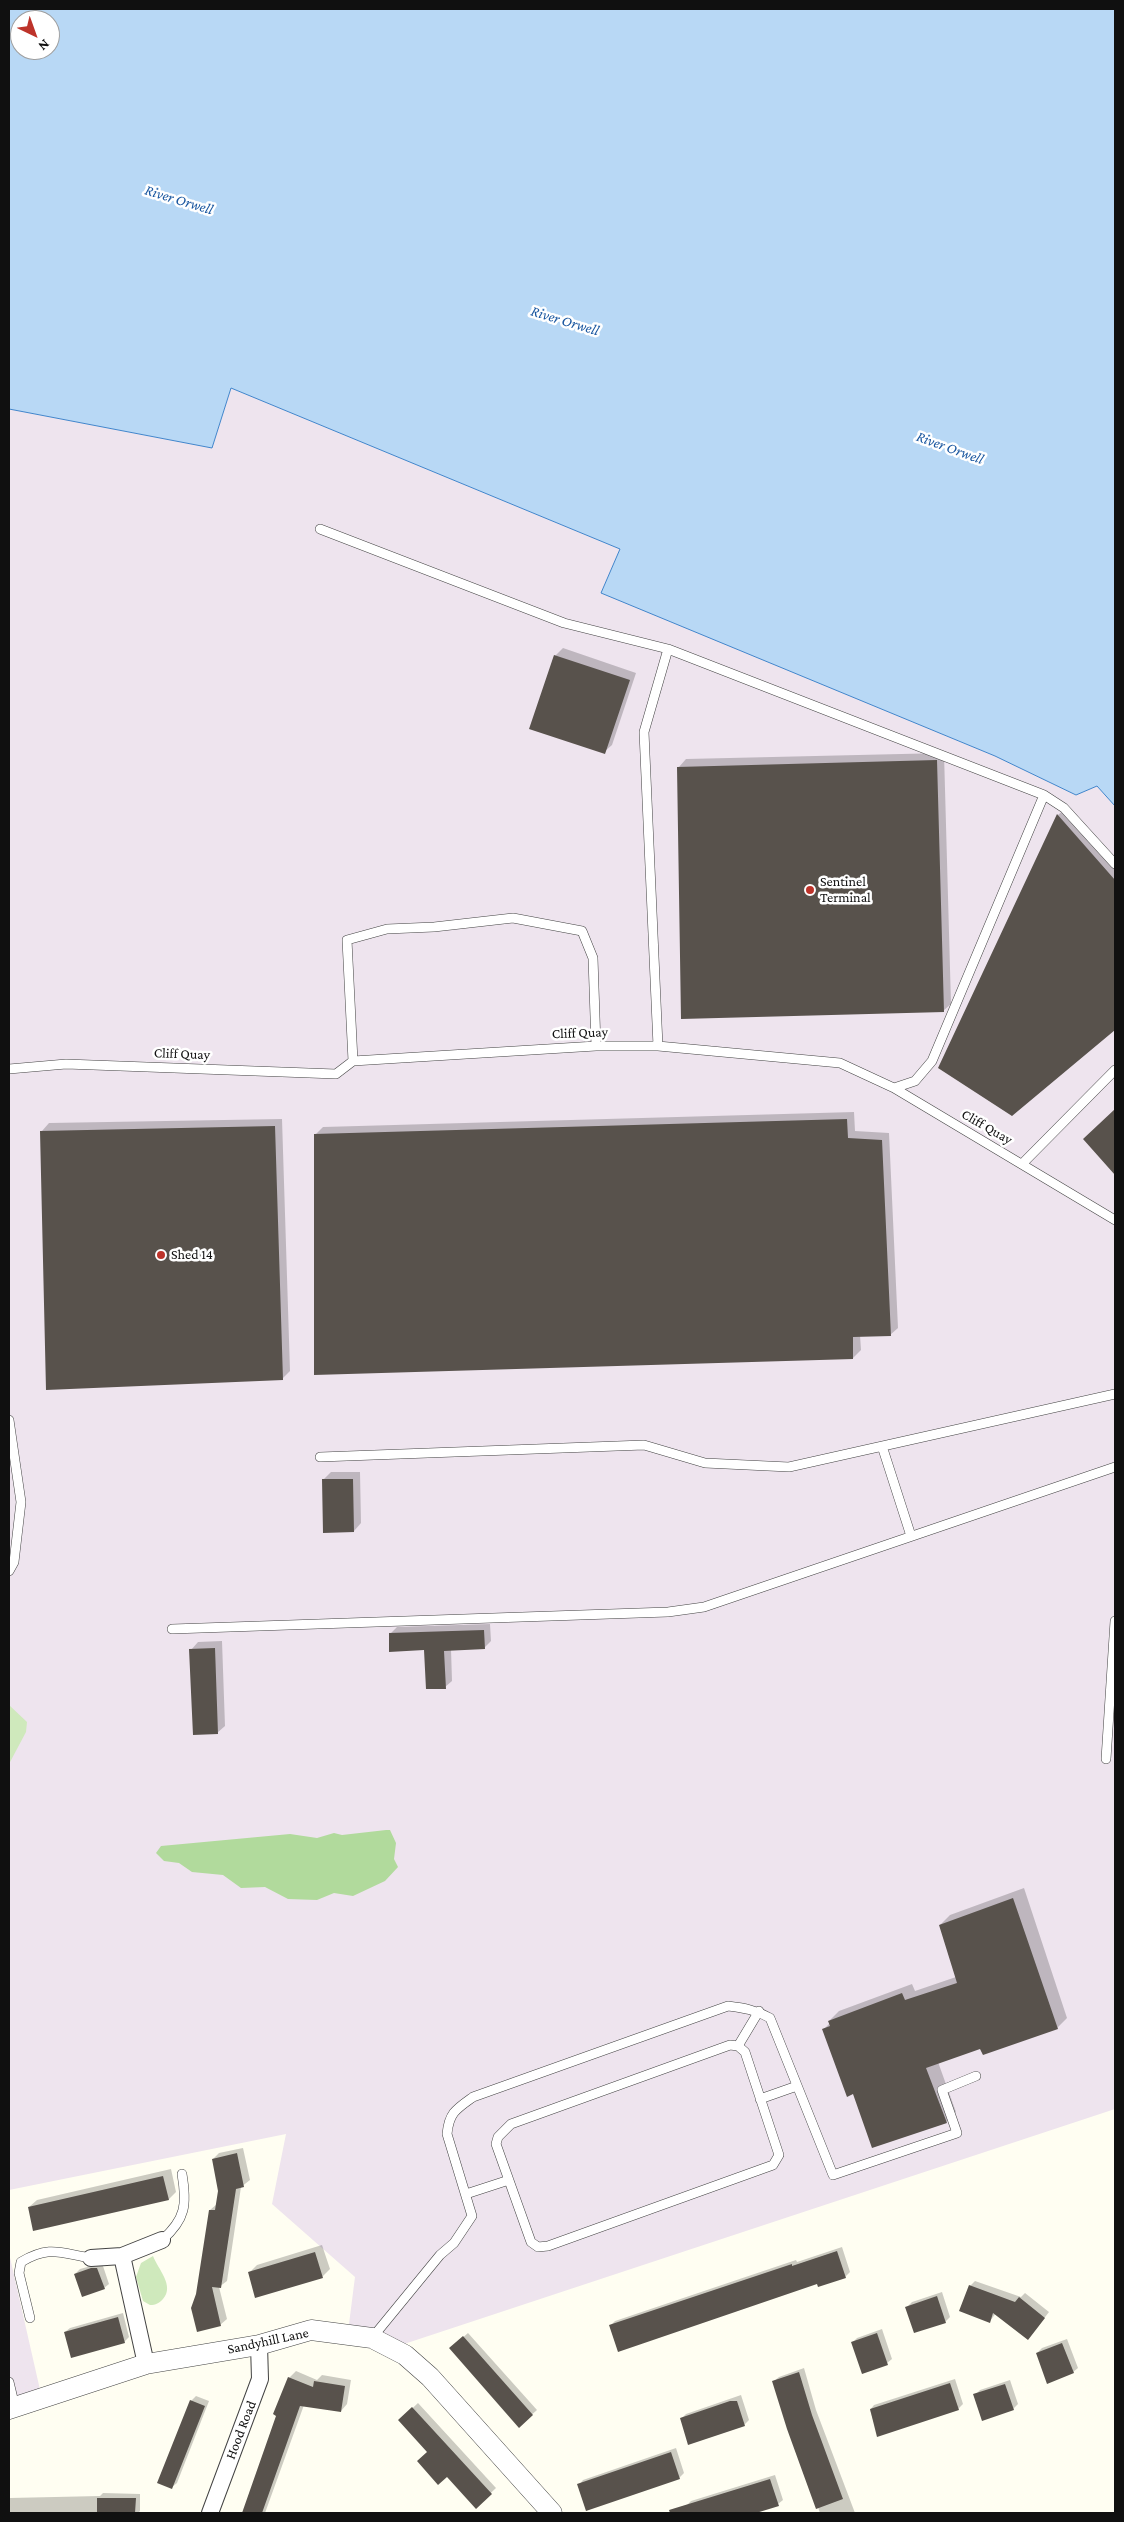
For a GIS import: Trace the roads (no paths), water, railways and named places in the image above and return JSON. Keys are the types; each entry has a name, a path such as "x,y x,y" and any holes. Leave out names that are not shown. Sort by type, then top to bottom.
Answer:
{"street":[{"path":"91,2258 122,2256 162,2240"},
{"path":"122,2256 146,2364"},
{"name":"Sandyhill Lane","path":"12,2408 146,2364 259,2344 311,2330 372,2338 405,2354 430,2377 552,2513"},
{"name":"Hood Road","path":"210,2513 260,2379 259,2344"}],"lane":[{"path":"320,529 564,623 668,649 1044,795 1064,808 1115,864"},
{"path":"658,1046 644,732 668,649"},
{"path":"894,1088 915,1082 932,1061 1044,795"},
{"path":"353,1060 347,940 387,929 434,927 512,918 582,932 593,958 596,1046"},
{"name":"Cliff Quay","path":"9,1069 66,1064 336,1074 353,1060 596,1046 658,1046 840,1063 894,1088 1115,1220"},
{"path":"1023,1164 1115,1070"},
{"path":"320,1457 644,1445 705,1462 789,1467 1115,1394"},
{"path":"9,1420 21,1502 14,1562 9,1571"},
{"path":"882,1446 911,1536"},
{"path":"172,1629 668,1612 704,1607 1115,1466"},
{"path":"1106,1759 1113,1699 1115,1622"},
{"path":"372,2338 440,2255 468,2225 472,2216 447,2134 448,2119 457,2109 473,2097 728,2006 759,2011 770,2018 833,2175 957,2134 942,2090 976,2076"},
{"path":"738,2046 759,2011"},
{"path":"730,2044 738,2046 745,2052 779,2154 773,2165 548,2246 538,2247 531,2242 496,2144 498,2137 511,2124 730,2044"},
{"path":"760,2099 797,2086"},
{"path":"162,2240 173,2231 184,2213 186,2197 182,2174"},
{"path":"466,2194 509,2180"},
{"path":"30,2318 19,2273 21,2262 37,2253 49,2250 91,2258"},
{"path":"9,2382 12,2408"}],"water":[{"name":"River Orwell","path":"9,9 1115,9 1115,806 1097,786 1076,795 995,756 601,593 620,549 231,388 212,448 9,409"}],"place":[{"name":"Sentinel Terminal","path":"810,890"},
{"name":"Shed 14","path":"161,1255"}]}
